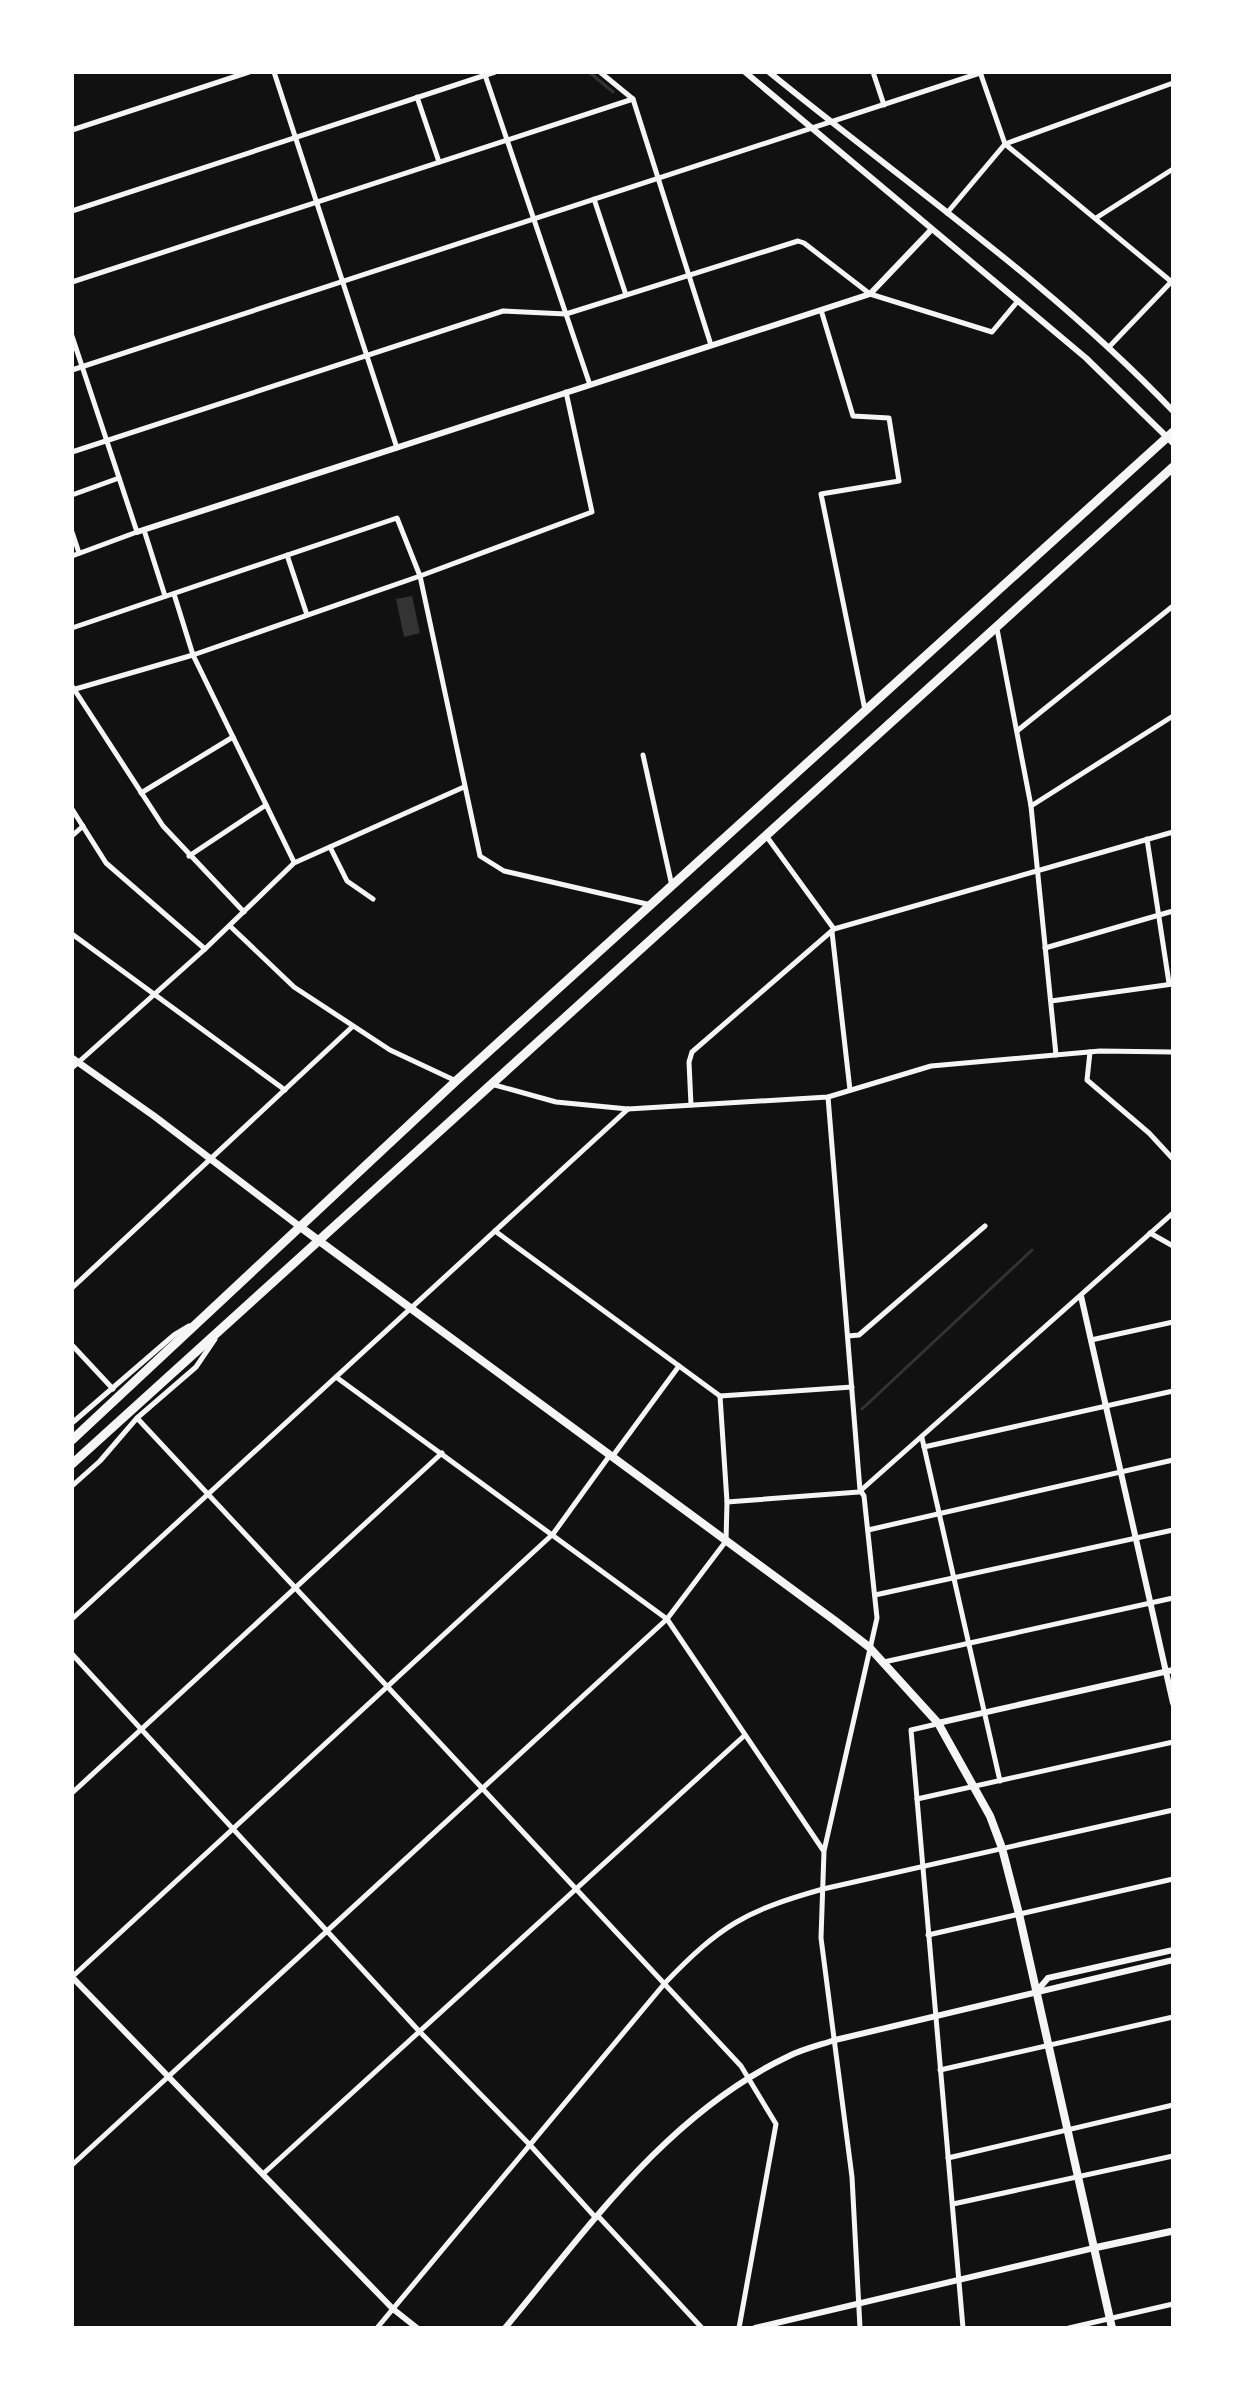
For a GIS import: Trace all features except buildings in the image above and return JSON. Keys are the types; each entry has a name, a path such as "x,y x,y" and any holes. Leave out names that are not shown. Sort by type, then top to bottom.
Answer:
{"highway":[{"path":"72,1440 456,1081 1171,438"},
{"path":"72,1464 1173,467"}],"main road":[{"path":"74,1063 211,1160 869,1647 938,1723 976,1786 1002,1848 1050,2045 1111,2323"},
{"path":"1094,2248 1173,2231"}],"street":[{"path":"72,130 249,72"},
{"path":"274,72 397,448"},
{"path":"72,211 495,72"},
{"path":"600,72 633,99 711,345"},
{"path":"745,72 1086,358 1171,438"},
{"path":"769,72 947,213 1108,348 1173,411"},
{"path":"873,72 884,105"},
{"path":"72,370 981,72 1005,144 1172,281 1108,348"},
{"path":"485,75 590,385"},
{"path":"947,213 1005,144 1173,83"},
{"path":"417,97 439,162"},
{"path":"72,282 633,99"},
{"path":"1096,218 1173,169"},
{"path":"594,199 626,295"},
{"path":"72,556 140,531 870,294 931,230"},
{"path":"72,452 503,311 566,314 798,241 870,294 992,332 1017,302"},
{"path":"821,310 853,416 889,418 899,481 821,494 865,710"},
{"path":"72,336 119,478 165,596"},
{"path":"244,912 163,826 73,688 193,655 592,512 566,392"},
{"path":"1171,438 1173,423"},
{"path":"72,495 119,478"},
{"path":"72,628 397,518 420,576 480,856 504,871 651,905"},
{"path":"72,532 79,553"},
{"path":"287,555 307,615"},
{"path":"174,594 193,655 294,863"},
{"path":"1017,731 1173,606"},
{"path":"996,626 1031,806 1056,1055"},
{"path":"1031,806 1173,716"},
{"path":"141,793 233,737"},
{"path":"643,755 672,886"},
{"path":"74,1063 205,949 294,863 464,787"},
{"path":"189,856 266,805"},
{"path":"72,809 106,863 205,949"},
{"path":"72,836 83,826"},
{"path":"691,1105 689,1062 692,1052 833,930 1173,832"},
{"path":"767,837 833,930 850,1090"},
{"path":"1051,1001 1171,984 1147,839"},
{"path":"330,847 347,881 373,899"},
{"path":"1045,948 1173,911"},
{"path":"230,926 294,987 352,1027 390,1050 456,1081"},
{"path":"72,934 285,1090"},
{"path":"72,1288 352,1027"},
{"path":"491,1084 556,1102 628,1109 828,1097 931,1066 1090,1052 1173,1052"},
{"path":"1090,1052 1087,1080 1149,1133 1173,1159"},
{"path":"828,1097 860,1490 864,1496 877,1618 824,1851 821,1938 852,2177 860,2328"},
{"path":"72,1619 628,1109"},
{"path":"727,1502 860,1490 1173,1213"},
{"path":"848,1336 859,1335 985,1226"},
{"path":"495,1231 720,1396 852,1387"},
{"path":"1150,1233 1173,1246"},
{"path":"1081,1296 1150,1603 1169,1671 1173,1703"},
{"path":"72,1423 174,1335 207,1315"},
{"path":"1091,1340 1173,1322"},
{"path":"72,1486 100,1461 137,1418 196,1367 220,1331"},
{"path":"72,1345 113,1389"},
{"path":"417,2328 393,2309 72,1977 553,1534 679,1366"},
{"path":"336,1377 667,1619 824,1851"},
{"path":"924,1447 1173,1391"},
{"path":"72,2165 667,1619 726,1541 727,1502 720,1396"},
{"path":"137,1418 741,2066 776,2124 739,2328"},
{"path":"922,1438 1000,1781"},
{"path":"72,1793 442,1453"},
{"path":"868,1530 1173,1460"},
{"path":"875,1595 1173,1530"},
{"path":"884,1662 1173,1598"},
{"path":"72,1654 419,2031 702,2328"},
{"path":"963,2328 911,1730 1169,1671"},
{"path":"263,2174 745,1735"},
{"path":"917,1799 1173,1742"},
{"path":"377,2328 665,1983 714,1935 736,1920 778,1902 823,1889 1173,1810"},
{"path":"928,1935 1173,1879"},
{"path":"1037,1991 1048,1978 1173,1950"},
{"path":"505,2328 654,2152 749,2079 787,2057 835,2040 1173,1960"},
{"path":"940,2070 1173,2017"},
{"path":"948,2158 1173,2105"},
{"path":"953,2204 1173,2156"},
{"path":"755,2328 1094,2248"},
{"path":"1069,2328 1111,2323 1173,2304"}],"shaded area":[{"path":"412,596 420,633 404,637 396,599"}],"waterway":[{"path":"589,72 613,92"},
{"path":"862,1409 1032,1250"}]}
